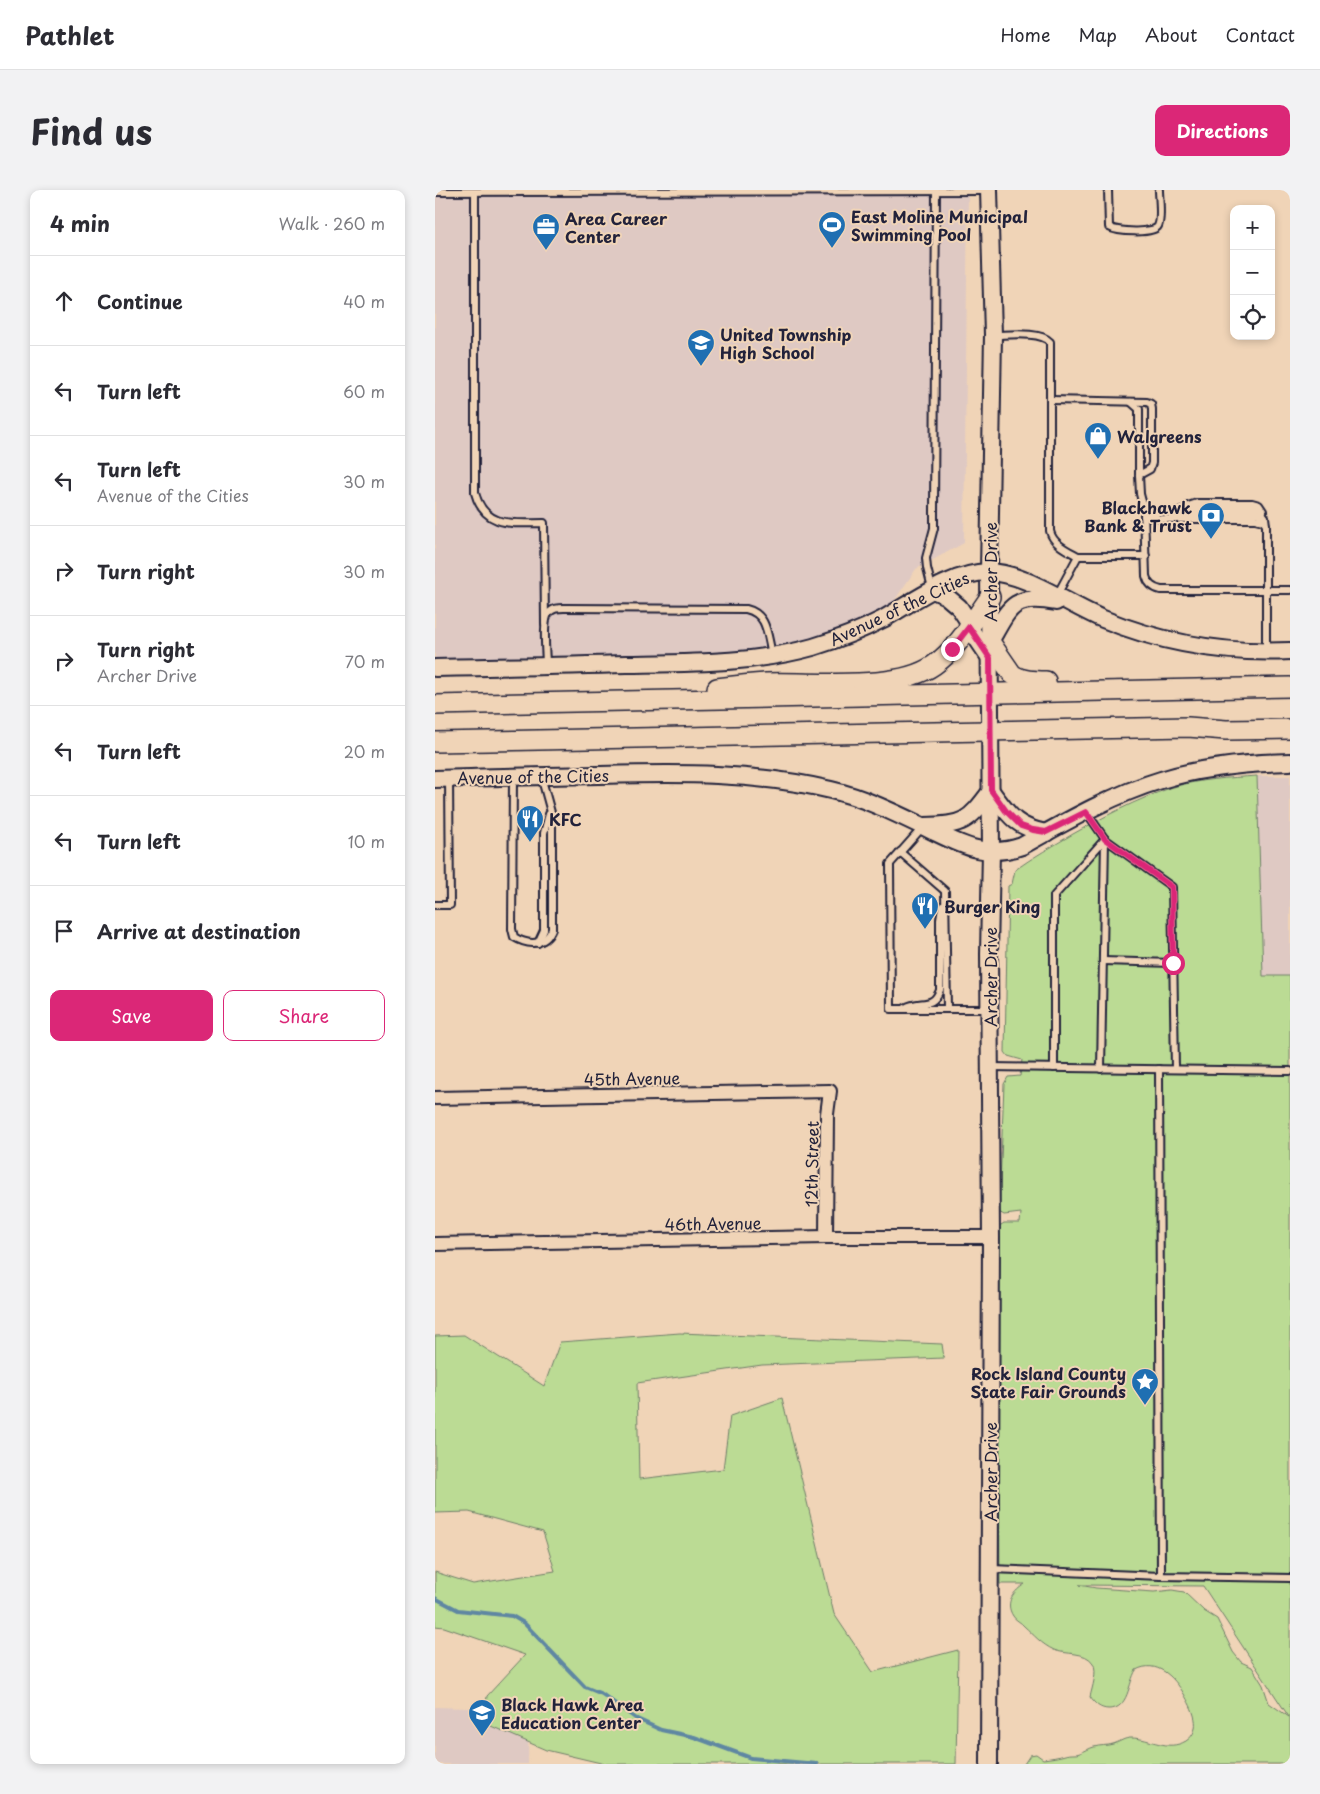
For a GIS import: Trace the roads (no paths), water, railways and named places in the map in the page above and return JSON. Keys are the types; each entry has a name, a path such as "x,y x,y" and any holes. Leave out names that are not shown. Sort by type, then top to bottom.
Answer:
{"main road":[{"path":"621,701 747,684 870,682 903,679 937,664 952,649 990,597"},
{"path":"990,650 1017,678 1032,681 1195,679 1290,686"},
{"path":"435,704 1290,686"},
{"path":"720,737 1290,723"},
{"path":"1188,727 1226,730 1290,729"},
{"path":"435,742 960,732"}],"street":[{"name":"Archer Drive","path":"989,190 993,335 989,572 991,731 989,1764"},
{"name":"Avenue of the Cities","path":"435,668 693,663 773,655 813,647 843,636 881,620 965,574 989,572 1015,577 1101,618 1158,638 1218,649 1266,652 1290,651"},
{"path":"933,590 946,596 959,607 967,619 969,627 990,650 1007,612 1015,604 1023,601 1041,600 1076,606"},
{"name":"Avenue of the Cities","path":"442,779 719,774 759,777 832,790 923,826 956,843 973,849 1008,851 1022,846 1086,812 1143,786 1202,770 1290,762"},
{"path":"923,826 941,826 962,822 979,806 991,790 1006,811 1021,826 1046,832"},
{"name":"45th Avenue","path":"435,1098 830,1091"},
{"name":"12th Street","path":"826,1237 827,1114 830,1091"},
{"name":"46th Avenue","path":"435,1244 826,1237 991,1237"}],"lane":[{"path":"435,192 989,190"},
{"path":"1108,190 1109,227 1123,232 1153,230 1157,227 1159,220 1159,190"},
{"path":"933,590 927,568 927,558 934,528 935,191"},
{"path":"475,192 475,493 478,504 494,520 507,524 544,523 546,666"},
{"path":"993,335 1035,335 1047,338 1051,346 1051,535 1061,546 1077,556 1145,556"},
{"path":"1051,400 1147,402 1151,404 1152,463 1150,469 1139,476"},
{"path":"1131,402 1139,409 1139,494 1144,509 1145,576 1148,582 1154,588 1161,590 1290,590"},
{"path":"1144,516 1190,508 1250,507 1260,510 1264,514 1266,525 1266,652"},
{"path":"1177,518 1193,513 1264,514"},
{"path":"1144,516 1159,519 1255,519 1263,521 1266,525"},
{"path":"1056,597 1077,556"},
{"path":"545,624 547,614 553,608 746,608 756,611 763,620 773,655"},
{"path":"513,777 512,929 513,936 527,943 544,940 550,935 552,929 552,816 541,776"},
{"path":"435,905 450,905 442,779"},
{"path":"1086,812 1105,839 1172,887 1175,1069"},
{"path":"923,826 890,864 891,1009 989,1009"},
{"path":"1101,1068 1105,839"},
{"path":"1054,1068 1054,896 1105,839"},
{"path":"900,852 945,891 947,1009"},
{"path":"904,1009 913,1004 929,1003 937,998 940,990 940,919 945,891"},
{"path":"1103,961 1173,963"},
{"path":"990,1068 1290,1070"},
{"path":"1159,1069 1161,1576"},
{"path":"990,1569 1161,1576 1290,1578"}],"waterway":[{"path":"435,1598 458,1610 512,1616 524,1623 585,1687 602,1694 635,1718 661,1730 694,1737 751,1758 817,1764"}],"place":[{"name":"East Moline Municipal Swimming Pool","path":"832,249"},
{"name":"Area Career Center","path":"546,251"},
{"name":"United Township High School","path":"701,367"},
{"name":"Walgreens","path":"1098,460"},
{"name":"Blackhawk Bank & Trust","path":"1211,540"},
{"name":"KFC","path":"530,843"},
{"name":"Burger King","path":"925,930"},
{"name":"Rock Island County State Fair Grounds","path":"1145,1406"},
{"name":"Black Hawk Area Education Center","path":"482,1737"}]}
